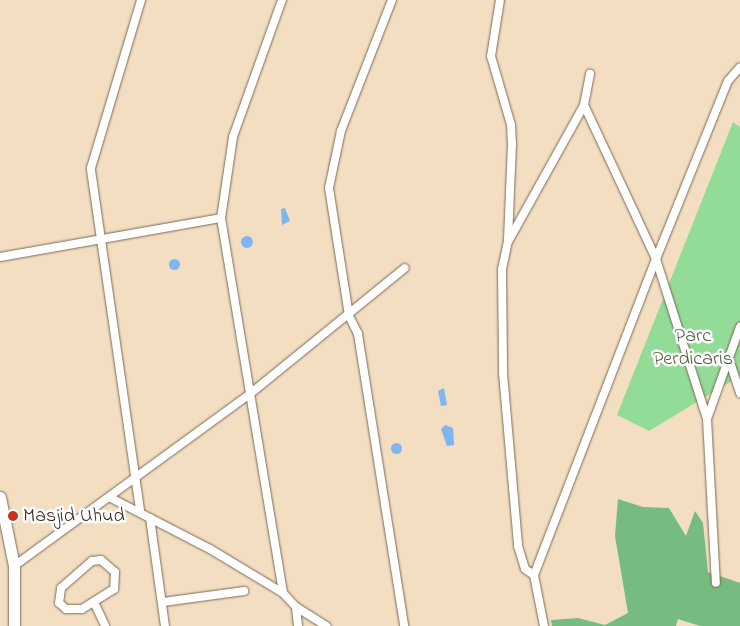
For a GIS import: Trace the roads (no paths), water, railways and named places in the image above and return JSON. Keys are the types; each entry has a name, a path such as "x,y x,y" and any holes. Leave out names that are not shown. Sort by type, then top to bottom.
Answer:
{"main road":[{"path":"0,497 14,566 14,626"}],"street":[{"path":"140,510 138,478 91,188 93,153 141,0"},
{"path":"282,0 233,137 221,218 283,593"},
{"path":"392,0 341,131 330,176 331,218 349,316 358,334 404,626"},
{"path":"500,0 490,56 511,125 508,241 502,269 503,373 518,546 525,569 534,575"},
{"path":"544,626 534,575 656,258 728,81 740,67"},
{"path":"508,241 584,105 590,74"},
{"path":"584,105 656,258 707,419 716,583"},
{"path":"0,257 221,218"},
{"path":"14,566 112,498 251,393 349,316 405,268"},
{"path":"707,419 740,328"},
{"path":"729,359 740,393"},
{"path":"112,498 140,510 150,518 283,593 296,607 326,626"},
{"path":"150,518 165,626"},
{"path":"101,560 112,566 117,579 114,589 94,602 71,611 59,603 58,592 92,561 101,560"},
{"path":"163,602 244,591"},
{"path":"94,602 105,626"},
{"path":"296,607 298,626"}],"water":[{"path":"285,208 290,221 282,225 281,209"},
{"path":"247,236 253,242 247,248 241,242"},
{"path":"174,258 180,264 174,270 168,264"},
{"path":"444,388 447,405 441,406 438,391"},
{"path":"445,425 453,428 454,445 447,446 441,429"},
{"path":"394,443 398,443 401,448 400,452 394,453 391,450 391,446"}],"place":[{"name":"Masjid Uhud","path":"13,516"}],"park label":[{"name":"Parc Perdicaris","path":"693,348"}]}
